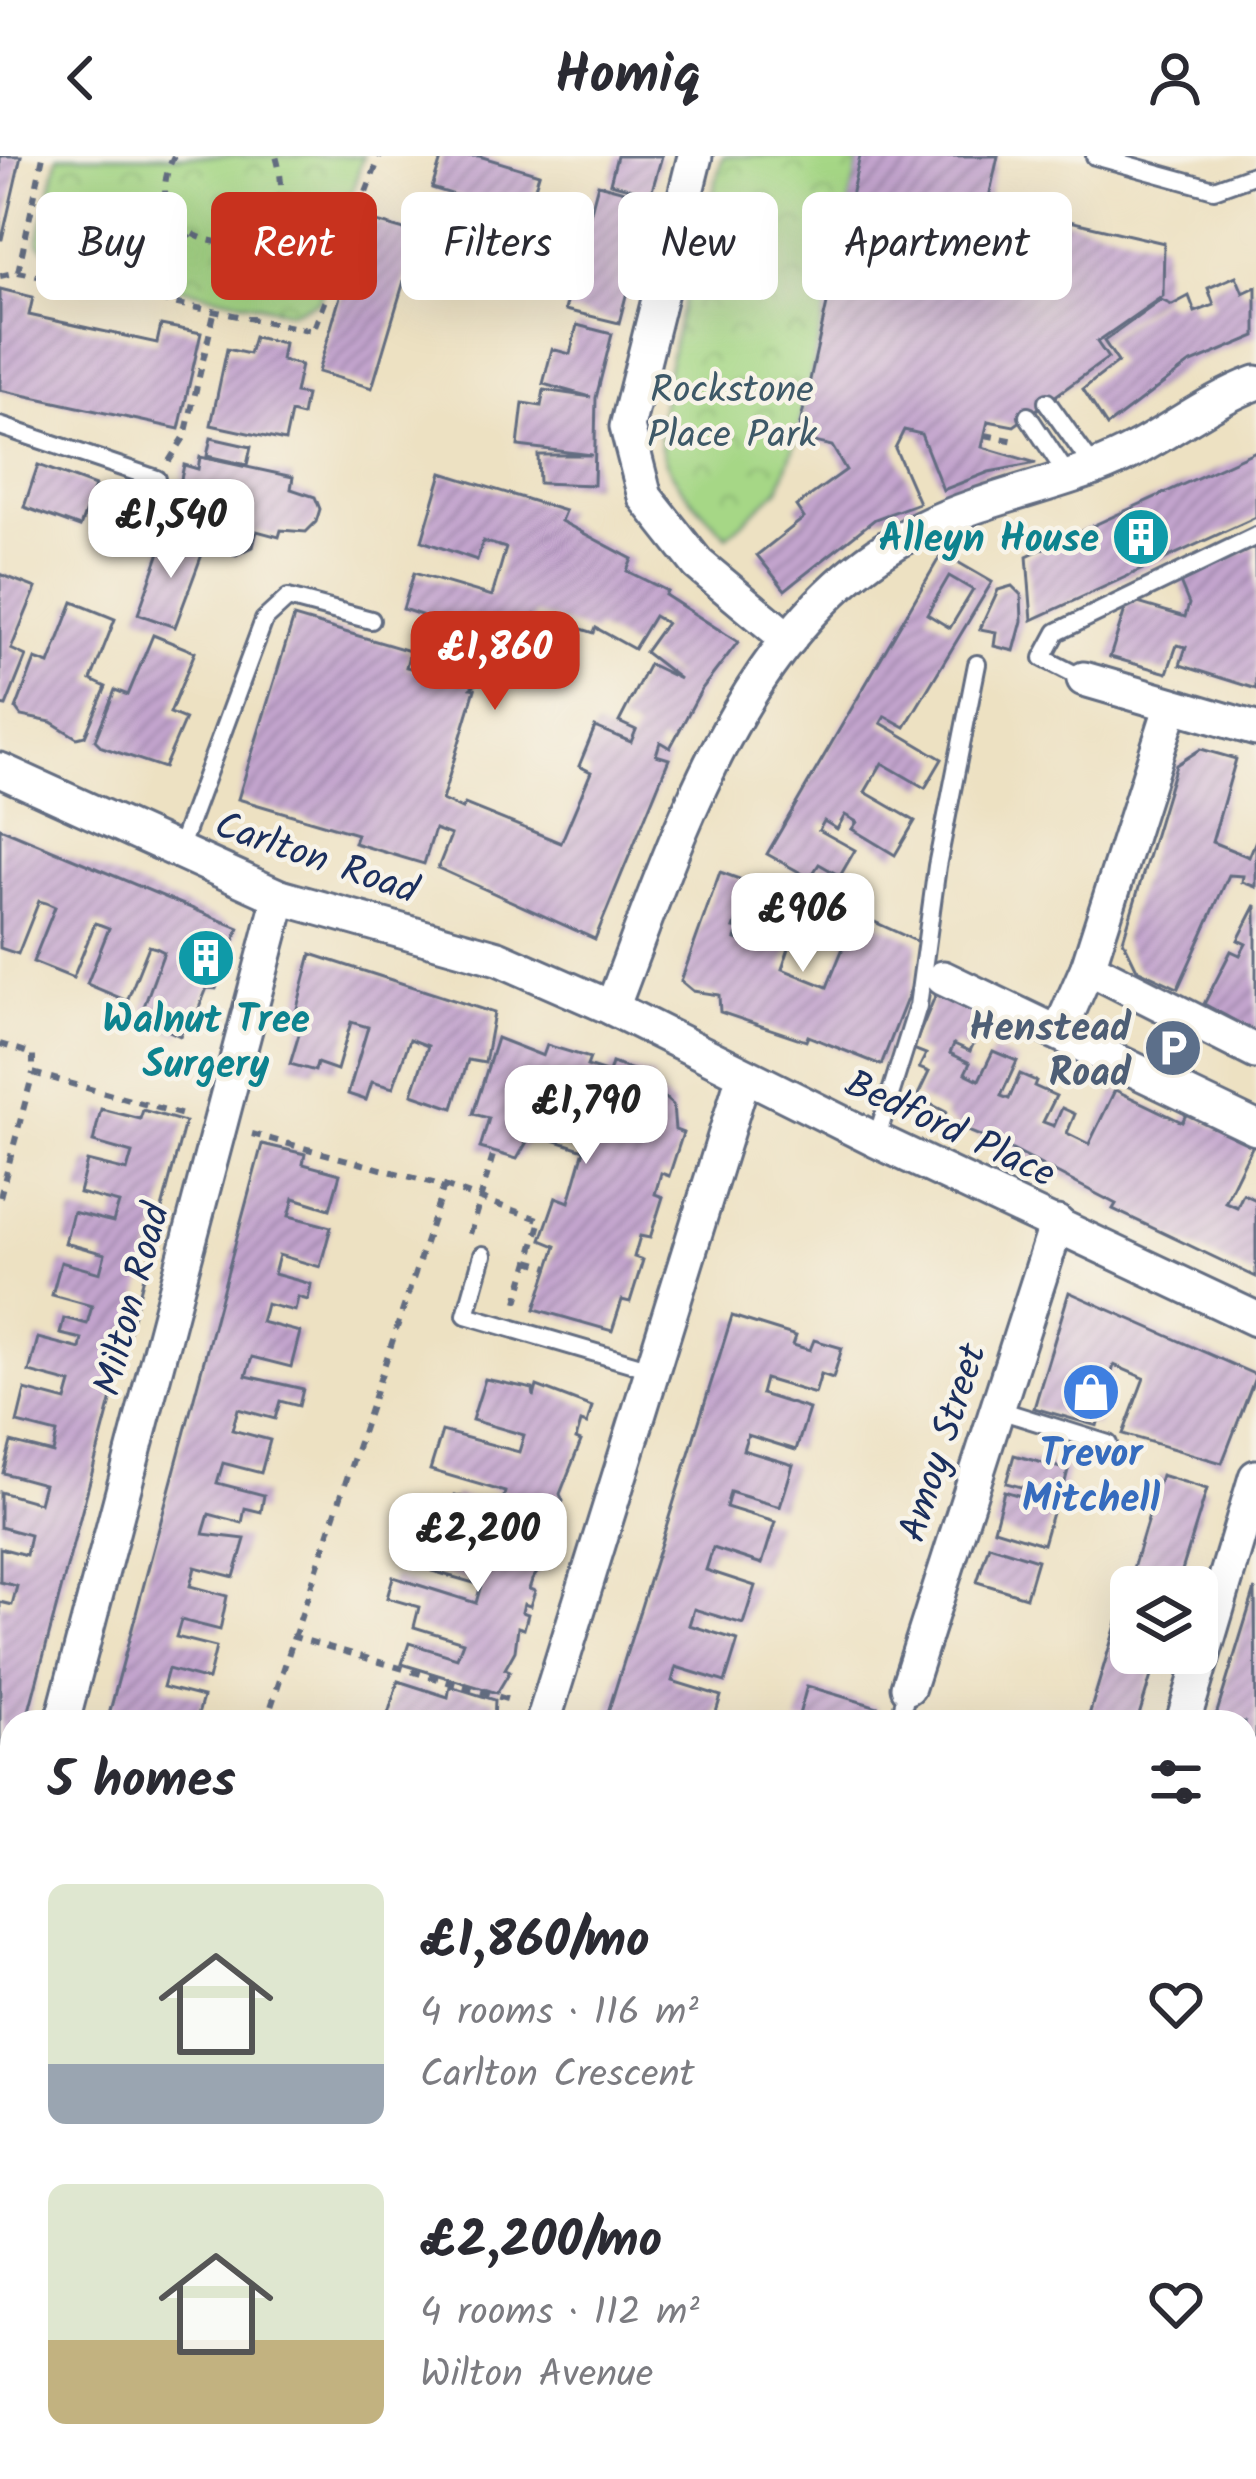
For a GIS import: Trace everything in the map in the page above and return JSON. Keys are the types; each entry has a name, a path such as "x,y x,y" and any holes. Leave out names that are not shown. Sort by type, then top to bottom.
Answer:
{"street":[{"path":"694,156 627,427 645,497 698,564 789,640"},
{"path":"612,1008 695,792 738,708 789,640 861,567 921,528 1081,472 1256,382"},
{"path":"1084,679 1256,729"},
{"path":"1059,1033 1088,967 1172,707"},
{"name":"Carlton Road","path":"0,770 280,897 498,958 612,1008"},
{"name":"Milton Road","path":"65,1710 280,897"},
{"path":"1088,967 1256,1052"},
{"path":"943,978 1256,1128"},
{"name":"Bedford Place","path":"612,1008 876,1140 1256,1319"},
{"path":"547,1710 744,1075"},
{"name":"Amoy Street","path":"908,1688 1057,1223"},
{"path":"1187,1710 1256,1477"}],"lane":[{"path":"1095,156 1214,189 1256,174"},
{"path":"1047,402 1081,472"},
{"path":"1028,416 1081,472"},
{"path":"0,426 157,479"},
{"path":"1084,679 1043,658 1058,632 1256,536"},
{"path":"178,853 264,620 277,604 288,598 371,620"},
{"path":"876,1140 922,987 937,866 977,664"},
{"path":"483,1255 466,1315 652,1370"},
{"path":"995,1409 1108,1444"},
{"path":"902,1710 908,1688"}],"path":[{"path":"18,272 43,156"},
{"path":"174,156 165,183 170,209 190,235 231,245 258,235 277,213 284,188 276,156"},
{"path":"170,300 313,331 380,156"},
{"path":"187,238 190,235"},
{"path":"0,276 18,272 36,275"},
{"path":"157,479 185,436 215,310"},
{"path":"0,1044 33,1054 33,1072 0,1197"},
{"path":"33,1072 444,1186 541,1220 516,1304 535,1310"},
{"path":"483,1255 467,1230 494,1152"},
{"path":"270,1710 444,1186"},
{"path":"529,1261 549,1267"},
{"path":"292,1636 523,1710"}],"green space":[{"path":"58,156 363,156 352,192 211,192 211,295 187,290 187,192 50,192"},
{"name":"Rockstone Place Park","path":"723,156 860,156 852,192 802,192 802,300 828,300 797,438 779,489 727,536 688,495 665,459 660,422 664,388 684,300 778,300 778,192 713,192"},
{"path":"235,300 319,300 291,312"}],"building":[{"path":"0,156 21,156 2,239 0,239"},
{"path":"442,156 479,156 539,174 534,192 432,188"},
{"path":"617,156 662,156 652,192 610,183"},
{"path":"860,156 998,156 990,192 852,192"},
{"path":"598,184 628,192 618,192 618,300 625,300 619,323 565,310 568,300 594,300"},
{"path":"377,222 401,229 401,291 372,388 318,372 339,300 377,300"},
{"path":"1072,222 1164,243 1163,296 1097,342 1108,358 1014,426 988,421 982,447 1036,463 989,472 943,490 921,434 904,430 895,448 919,503 875,519 785,590 757,555 804,518 796,506 846,470 832,446 797,438 828,300 1072,300"},
{"path":"1236,276 1243,293 1256,287 1256,336 1189,364 1107,426 1083,389 1118,362 1104,341 1161,300 1172,305 1189,296 1195,312 1214,305 1208,288"},
{"path":"0,289 33,297 29,315 157,343 161,325 201,333 179,429 0,390"},
{"path":"577,325 612,334 596,398 594,485 539,483 538,455 592,455 518,446 523,403 541,406 544,390 591,397 543,384 552,349 570,354"},
{"path":"254,337 284,343 281,360 301,365 295,393 306,395 302,416 291,413 285,441 211,425 227,349 249,354"},
{"path":"211,438 251,447 247,465 207,456"},
{"name":"Alleyn House","path":"1256,451 1256,517 1032,620 1027,556"},
{"path":"200,457 293,477 291,489 315,497 320,509 316,522 306,532 281,530 279,537 257,531 253,547 236,555 218,550 207,537 210,523 188,518 190,506 176,503 184,465 198,469"},
{"path":"38,465 95,486 80,527 24,507"},
{"path":"442,473 565,511 561,521 632,559 627,571 667,591 665,595 738,642 701,690 670,748 660,742 656,755 669,759 595,939 438,868 451,835 435,829 424,864 354,843 357,834 238,799 294,617 410,651 406,667 422,671 431,643 415,638 421,615 403,609 414,573 492,596 506,548 483,541 477,560 422,541","holes":["535,614 594,633 596,628 634,649 654,616 666,623 645,652 680,679 649,664 619,722 636,730 631,742 595,727 579,766 591,772 561,843 465,804 462,809 442,800 475,689 471,688 486,676 507,681 511,670 517,671"]},
{"path":"166,535 204,549 175,627 138,614"},
{"path":"1255,546 1256,689 1180,665 1186,647 1177,645 1167,673 1110,657 1128,600 1185,617 1189,604 1179,580"},
{"path":"942,553 992,582 905,727 885,716 881,723 942,759 925,788 882,763 865,792 915,821 895,855 852,829 857,822 845,815 837,829 824,821 819,830 855,850 840,876 819,864 810,878 767,854","holes":["949,576 973,590 950,628 927,614"]},
{"path":"0,574 36,588 11,649 26,656 6,706 0,705"},
{"path":"1012,586 1021,595 1022,621 1014,651 994,646 996,632 980,629 998,590"},
{"path":"73,602 115,619 91,680 106,687 85,736 77,738 51,722 21,716 16,709 35,659 49,664"},
{"path":"153,635 195,652 170,713 185,719 164,768 102,747 95,740 115,690 128,695"},
{"path":"1201,749 1236,759 1212,842 1249,857 1256,840 1256,887 1242,882 1243,876 1229,875 1178,988 1137,969 1123,940 1176,765"},
{"path":"0,828 239,928 216,989 207,988 191,1028 184,1026 180,1036 158,1026 162,1016 143,1009 164,952 156,948 149,946 127,1001 87,984 109,928 95,923 73,978 33,962 55,907 46,903 39,901 18,954 0,948"},
{"path":"720,872 750,883 734,928 740,929 736,939 763,949 772,928 762,924 780,878 801,885 786,931 794,934 782,969 827,987 857,914 918,942 912,986 881,1065 808,1036 806,1041 720,1012 719,995 693,991 681,981"},
{"path":"1256,905 1256,1032 1204,1004 1231,951 1240,955 1246,944 1238,940"},
{"path":"311,954 494,1013 485,1063 468,1060 453,1108 412,1094 428,1046 410,1039 393,1088 372,1082 366,1100 348,1094 368,1027 351,1022 337,1070 317,1063 315,1071 290,1064 304,1018 295,1016"},
{"path":"936,994 986,1017 970,1051 954,1044 950,1053 970,1063 965,1073 979,1080 993,1051 1017,1061 1001,1096 1009,1099 1020,1074 1036,1081 1034,1086 1056,1096 1043,1122 1054,1126 1062,1108 1075,1114 1067,1133 1089,1144 1115,1090 1182,1122 1187,1113 1253,1145 1225,1202 1237,1207 1243,1194 1256,1200 1256,1277 1113,1209 1116,1204 1005,1146 958,1127 944,1117 946,1112 917,1097 929,1072 919,1068 926,1054 913,1049"},
{"path":"497,1038 543,1056 547,1045 590,1058 587,1066 609,1073 612,1063 654,1077 652,1087 673,1105 675,1130 683,1133 669,1176 661,1173 655,1194 663,1197 650,1238 640,1236 634,1257 643,1260 630,1302 622,1300 612,1331 535,1309 556,1246 541,1240 556,1197 569,1202 584,1150 532,1133 517,1159 480,1148 489,1118 473,1114"},
{"path":"101,1109 140,1119 143,1110 185,1122 29,1710 0,1710 0,1602 12,1605 17,1586 0,1582 0,1548 26,1555 30,1535 0,1527 0,1492 39,1503 44,1484 3,1473 11,1442 53,1453 57,1433 17,1423 25,1390 66,1401 71,1383 29,1372 38,1338 80,1349 82,1339 60,1334 64,1318 87,1324 92,1306 52,1295 61,1262 100,1273 105,1254 65,1243 73,1212 113,1222 119,1203 79,1193 87,1161 127,1171 132,1153 93,1142"},
{"path":"262,1144 305,1154 303,1164 340,1174 330,1209 294,1198 289,1216 331,1227 320,1267 279,1255 274,1274 311,1284 308,1300 298,1297 295,1311 266,1304 261,1322 300,1332 291,1367 252,1357 246,1376 303,1389 299,1406 280,1401 275,1419 238,1409 232,1430 270,1440 261,1473 223,1463 217,1483 264,1495 261,1512 245,1508 242,1523 209,1514 203,1534 245,1539 234,1577 195,1567 190,1586 227,1596 220,1630 181,1620 176,1637 216,1647 208,1680 168,1669 163,1687 203,1697 199,1710 110,1710"},
{"path":"1069,1292 1256,1375 1222,1463 1123,1434 1144,1378 1114,1365 1097,1426 1034,1408"},
{"path":"732,1316 796,1336 793,1345 810,1350 814,1340 842,1348 833,1378 821,1374 815,1394 765,1379 761,1394 809,1409 796,1450 748,1435 743,1450 793,1465 780,1507 730,1492 726,1507 775,1522 762,1564 713,1548 706,1570 755,1586 743,1624 694,1609 689,1625 738,1640 725,1682 676,1667 672,1681 721,1696 717,1710 609,1710"},
{"path":"485,1379 533,1389 534,1397 537,1386 592,1407 587,1424 581,1422 576,1439 581,1441 560,1494 563,1501 553,1516 503,1501 505,1492 430,1470 442,1431 519,1452 524,1435 472,1420"},
{"path":"1014,1455 1068,1470 1061,1498 1006,1483"},
{"path":"1161,1475 1207,1489 1183,1566 1134,1566"},
{"path":"1004,1491 1054,1506 1043,1544 994,1529"},
{"path":"455,1495 550,1523 547,1547 541,1551 546,1560 532,1580 529,1589 535,1591 530,1606 524,1604 522,1612 528,1614 524,1629 518,1627 515,1651 505,1669 510,1671 497,1693 402,1664 409,1643 457,1658 463,1642 414,1627 419,1607 387,1598 393,1577 476,1603 481,1585 432,1571 445,1529 491,1544 494,1537 496,1530 449,1515"},
{"path":"989,1545 1037,1560 1026,1597 977,1582"},
{"path":"1255,1589 1256,1710 1218,1710"},
{"path":"1110,1645 1110,1674 1152,1674 1141,1710 1091,1710"},
{"path":"398,1681 448,1697 450,1686 495,1700 495,1710 389,1710"},
{"path":"807,1686 878,1707 877,1710 800,1710"}],"place":[{"name":"Alleyn House","path":"1141,537"},
{"name":"Walnut Tree Surgery","path":"206,958"},
{"name":"Henstead Road","path":"1173,1048"},
{"name":"Trevor Mitchell","path":"1091,1392"}]}
